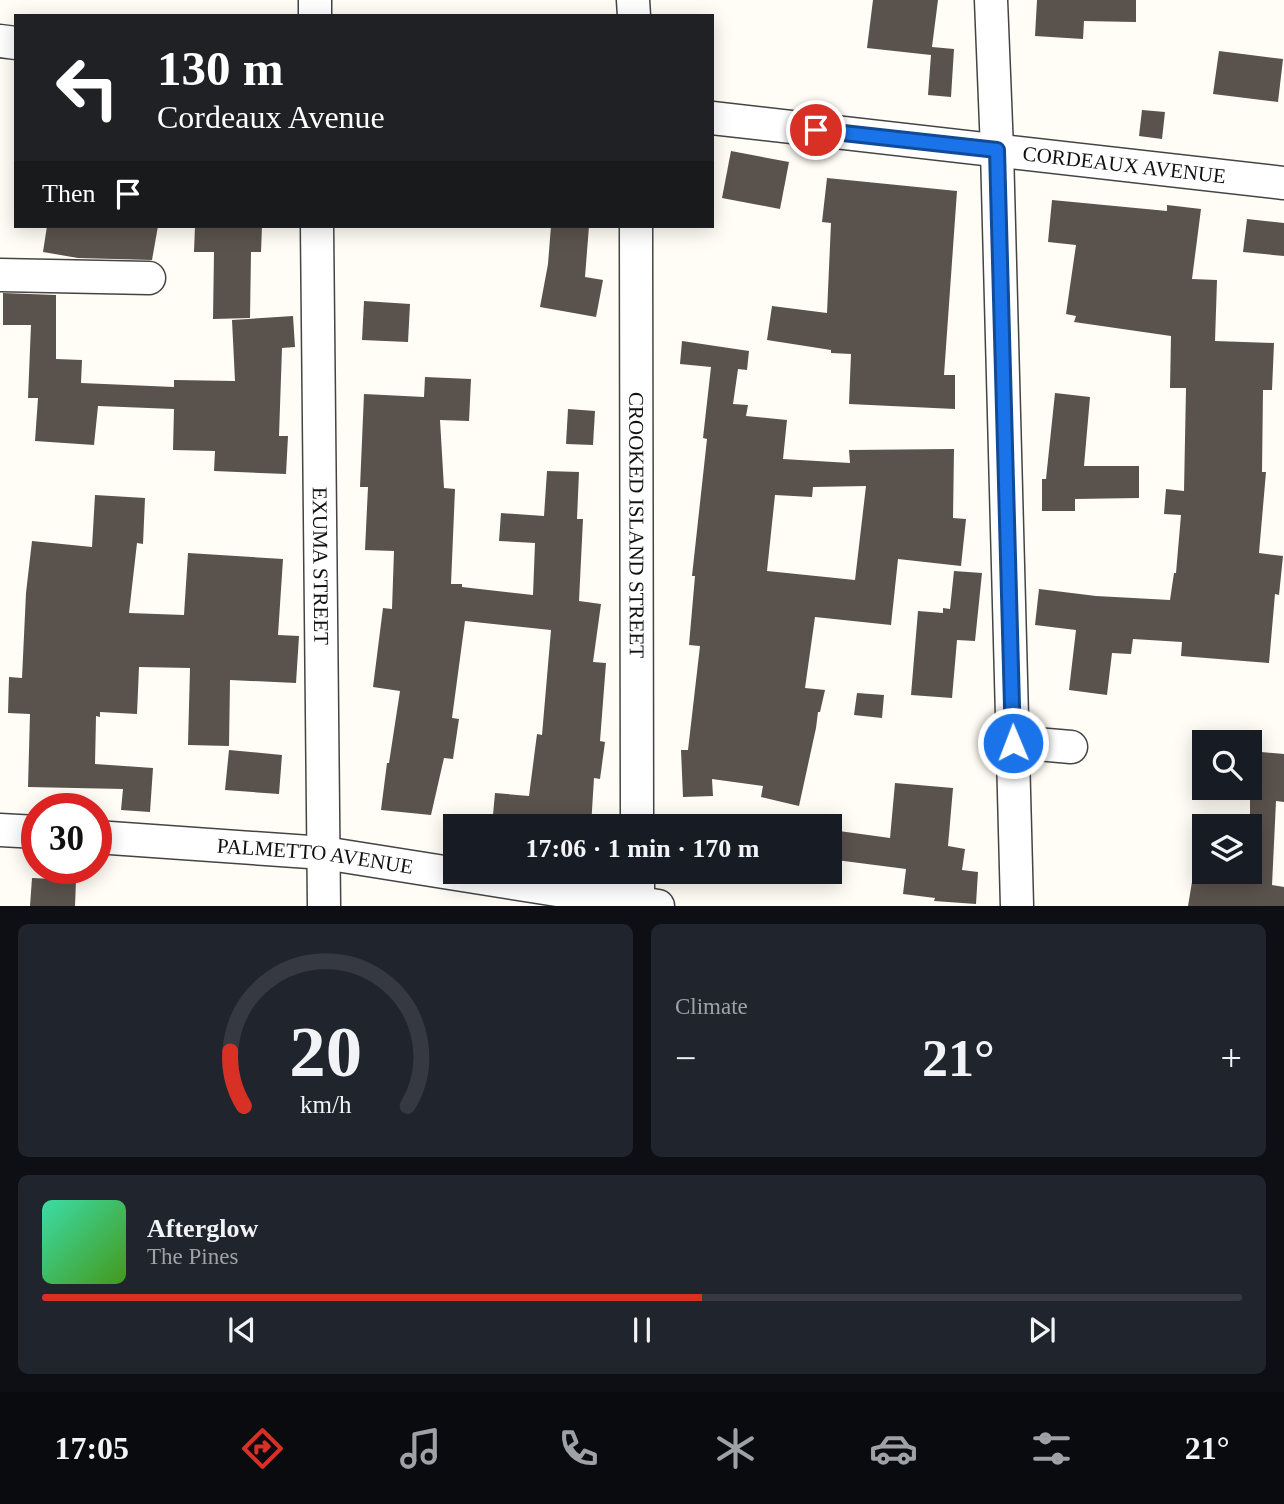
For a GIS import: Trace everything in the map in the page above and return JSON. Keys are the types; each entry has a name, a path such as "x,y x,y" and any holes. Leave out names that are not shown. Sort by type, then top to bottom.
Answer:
{"street":[{"path":"991,0 1017,905"},
{"name":"CORDEAUX AVENUE","path":"714,118 1284,183"},
{"name":"EXUMA STREET","path":"317,228 324,905"},
{"name":"CROOKED ISLAND STREET","path":"636,228 638,814"},
{"path":"0,275 149,278"},
{"path":"1013,743 1071,747"},
{"path":"0,830 21,831"},
{"name":"PALMETTO AVENUE","path":"112,837 324,853 644,905"},
{"path":"640,884 644,905"}],"building":[{"path":"873,0 938,0 932,47 954,49 951,97 928,95 931,55 867,48"},
{"path":"1037,0 1136,0 1136,22 1084,21 1083,39 1035,36"},
{"path":"1219,51 1283,59 1278,102 1213,94"},
{"path":"1142,110 1165,112 1162,139 1139,136"},
{"path":"731,151 789,162 780,209 722,198"},
{"path":"827,178 957,191 944,375 955,375 955,409 849,404 851,354 831,353 831,350 767,340 772,306 827,313 831,223 822,222"},
{"path":"1052,200 1167,211 1167,205 1201,209 1192,279 1217,280 1215,341 1274,343 1272,390 1263,390 1262,472 1266,472 1259,553 1283,556 1279,595 1275,594 1269,663 1181,656 1182,642 1133,639 1131,654 1112,653 1107,695 1069,690 1076,630 1035,625 1039,589 1096,596 1170,600 1176,573 1181,515 1164,514 1166,489 1184,491 1186,388 1170,388 1171,336 1074,322 1076,316 1066,314 1076,245 1048,242"},
{"path":"1247,219 1284,223 1284,256 1243,252"},
{"path":"47,228 158,228 152,260 78,258 43,252"},
{"path":"195,228 262,228 261,252 251,252 250,318 213,319 214,252 194,252"},
{"path":"551,228 589,228 585,277 603,280 596,317 540,307"},
{"path":"3,293 56,295 56,359 82,360 81,383 174,387 174,380 235,381 232,320 293,316 295,347 282,348 279,436 288,436 286,474 214,471 215,451 173,450 174,409 98,406 94,445 35,441 38,398 28,398 31,325 3,325"},
{"path":"364,301 410,304 408,342 362,340"},
{"path":"682,341 749,351 747,370 738,369 733,404 748,405 746,416 787,420 783,459 850,463 849,450 954,449 953,518 966,519 961,566 898,559 891,625 815,617 805,688 825,690 799,806 761,797 763,786 712,779 713,796 683,797 681,750 688,750 700,646 689,645 695,576 692,576 707,439 703,438 711,367 680,364","holes":["866,486 855,580 767,571 775,495 812,497 813,487"]},
{"path":"425,377 471,379 469,421 440,420 444,488 455,489 451,584 533,595 535,543 499,541 501,513 544,516 547,471 579,472 577,519 583,519 579,601 601,604 593,662 606,663 600,741 605,742 600,779 594,778 592,814 493,814 495,793 529,796 537,734 542,735 551,630 465,621 452,718 459,719 453,759 444,758 431,815 381,810 400,691 373,687 383,608 392,609 394,551 365,550 368,487 360,487 364,394 424,397"},
{"path":"1055,393 1090,397 1084,466 1139,466 1139,498 1075,499 1075,511 1042,511 1042,479 1046,479"},
{"path":"568,409 595,411 593,445 566,444"},
{"path":"95,495 145,498 143,544 137,543 129,613 184,615 188,553 283,559 278,635 299,636 296,683 230,680 229,746 188,745 190,668 139,667 137,714 100,712 100,717 96,716 95,764 153,768 150,812 121,810 123,789 28,787 30,714 8,713 9,677 22,678 26,593 32,541 92,547"},
{"path":"954,571 982,573 975,641 957,640 952,698 911,695 918,611 943,613 943,608 950,609"},
{"path":"857,693 884,695 882,718 854,715"},
{"path":"229,750 282,755 279,794 225,790"},
{"path":"1262,752 1284,754 1284,802 1276,801 1272,885 1284,887 1284,906 1188,906 1192,882 1262,884 1262,814 1250,814 1250,800 1262,800"},
{"path":"895,783 953,788 948,846 965,849 962,870 978,872 976,904 934,901 935,898 903,894 906,869 842,861 842,831 890,838"},
{"path":"32,884 76,884 75,906 30,906"}],"route":[{"path":"816,130 997,150 1013,743"}]}
